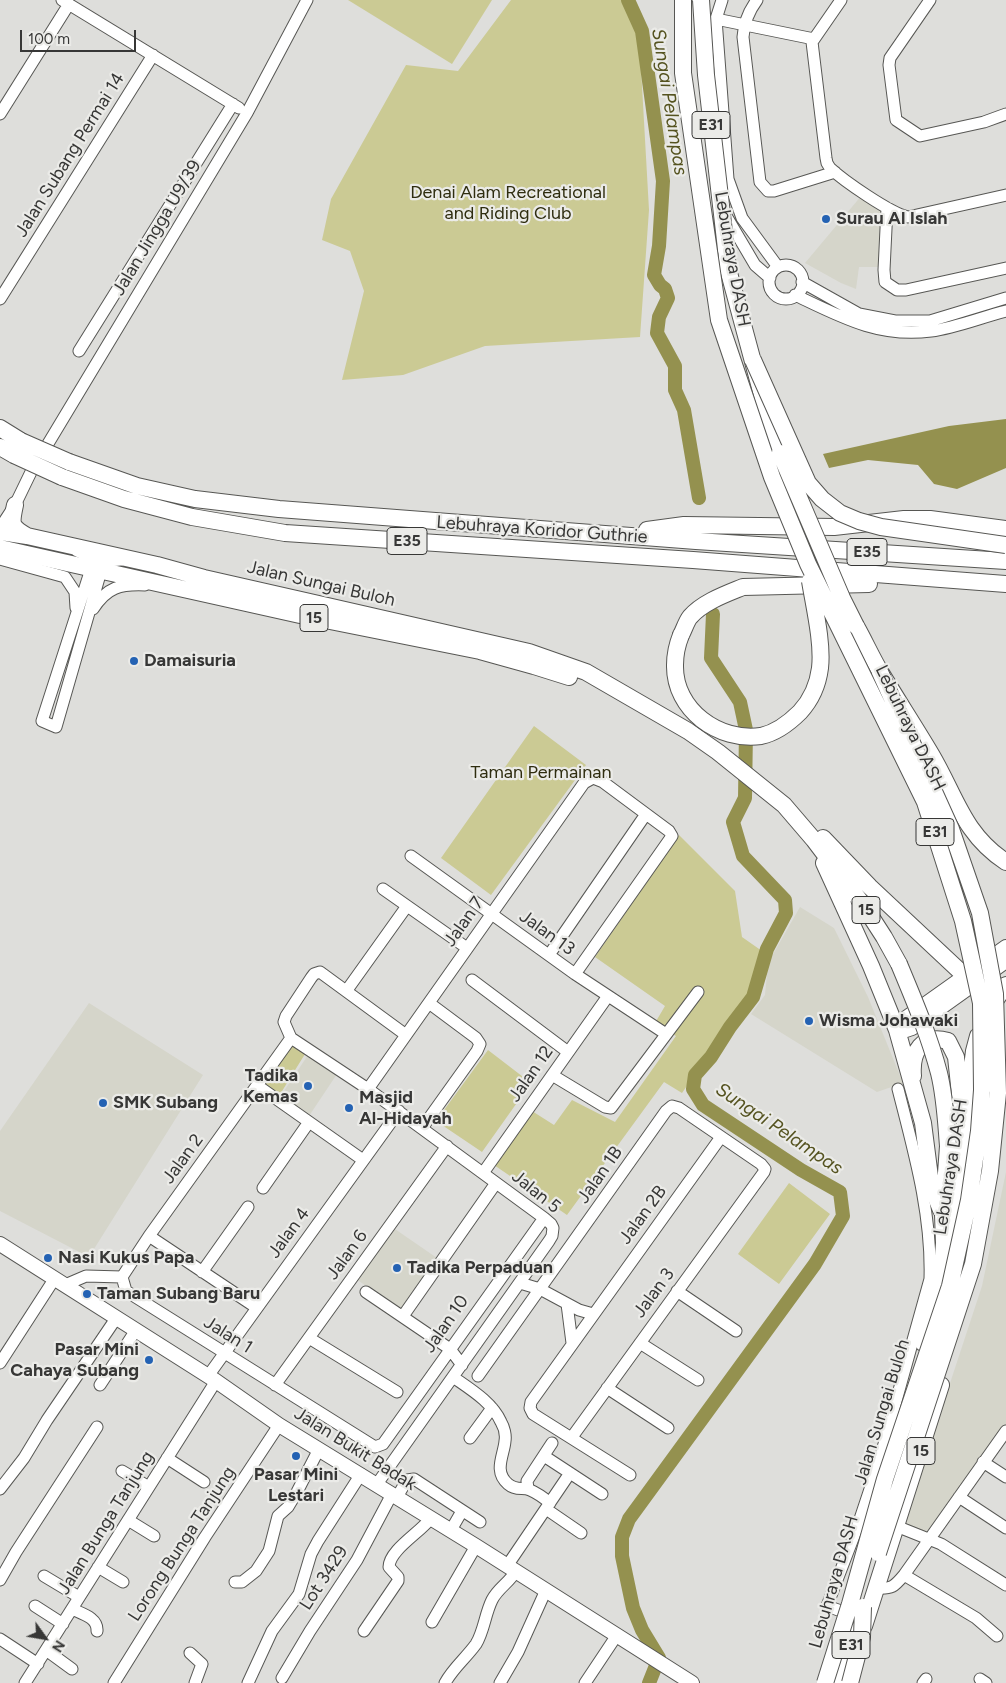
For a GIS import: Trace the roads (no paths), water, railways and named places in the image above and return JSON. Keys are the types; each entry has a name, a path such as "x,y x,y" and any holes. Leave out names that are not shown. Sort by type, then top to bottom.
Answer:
{"highway":[{"name":"Lebuhraya DASH","path":"683,0 683,74 720,320 772,477 808,564 925,802 963,921 981,1003 982,1090 970,1200 950,1286 885,1479 851,1607 825,1683"},
{"name":"Lebuhraya DASH","path":"703,0 706,76 728,269 773,436 842,598 880,672 952,829 980,913 995,994 998,1093 990,1171 973,1264 878,1553 851,1607 840,1683"},
{"path":"753,360 808,482 822,499 840,513 880,527 1006,545"},
{"name":"Lebuhraya Koridor Guthrie","path":"0,428 18,448"},
{"name":"Lebuhraya Koridor Guthrie","path":"0,447 18,448 124,499 192,517 285,533 694,560 1006,584"},
{"name":"Lebuhraya Koridor Guthrie","path":"65,469 195,498 278,510 696,541 1006,561"},
{"path":"5,509 14,529 27,536"},
{"path":"613,535 684,526 834,527 904,519 930,519 1006,529"},
{"name":"Jalan Sungai Buloh","path":"0,532 27,536 130,559 323,606 529,652 586,672 688,730 776,798 814,840 864,906 899,964 919,1012 939,1074 944,1099 948,1146 950,1214 960,1256 953,1345 848,1683"},
{"name":"Jalan Sungai Buloh","path":"1,550 480,652 626,694"},
{"path":"727,564 768,574 869,584 1006,594"},
{"path":"808,564 818,636 821,667 807,704 795,717 779,729 762,736 743,736 725,733 709,726 683,698 674,667 676,650 690,618 702,608 726,594 743,587 869,584"},
{"path":"880,672 910,717 976,837 989,850 1006,862"},
{"path":"797,820 810,826 965,976"},
{"path":"814,840 871,966 897,1030 906,1086 923,1124 931,1185 950,1214 962,1200 964,1186 964,1132 956,1057 948,1041 937,1038 920,1046 906,1086"},
{"path":"964,1132 974,1051 980,1029 992,1005 1006,985"},
{"name":"Jalan Sungai Buloh","path":"818,1683 851,1607 872,1513 934,1306 942,1269 944,1243 950,1214"},
{"path":"813,1683 851,1607"},
{"path":"848,1683 862,1637 851,1607"}],"main road":[{"path":"897,1030 906,1018 1006,947"},
{"path":"897,1030 912,1028 1006,961"},
{"name":"Jalan Bukit Badak","path":"1,1248 60,1281 212,1378 279,1424 512,1568 692,1683"}],"street":[{"name":"Jalan Jingga U9/39","path":"0,528 5,509 30,472 247,113 307,0"},
{"path":"703,0 698,22 712,169 717,193 727,220 755,264 770,278"},
{"path":"722,0 716,19 728,179 742,218 778,267"},
{"path":"757,0 750,9 744,25 743,37 760,182 768,191 774,192 835,172"},
{"path":"841,0 812,42 827,163 835,172 887,208 899,215 908,217 1006,195"},
{"path":"930,0 890,58 889,65 896,120 920,136 984,122 1006,114"},
{"path":"0,114 66,2 247,113"},
{"path":"716,19 814,39"},
{"name":"Jalan Subang Permai 14","path":"0,299 153,55"},
{"path":"79,351 233,104"},
{"path":"887,208 885,282 897,290 906,290 1006,268"},
{"path":"790,266 795,268 802,277 800,290 795,295 787,298 778,296 770,288 770,278 771,273 778,267 790,266"},
{"path":"802,282 859,314 895,321 930,321 1006,298"},
{"path":"795,295 858,324 879,330 933,331 1006,311"},
{"path":"54,543 84,554 96,569"},
{"path":"1,550 65,577 75,592 82,616"},
{"path":"130,559 113,560 96,569 82,616 56,726 42,721 82,616 100,598 110,590 123,585 191,590"},
{"name":"Jalan 7","path":"368,1089 584,783 593,778 603,782 646,814"},
{"path":"549,955 646,814 669,831 672,836 575,974"},
{"name":"Jalan 13","path":"411,856 575,974 666,1034"},
{"path":"383,889 467,948"},
{"path":"347,990 407,906"},
{"path":"291,1038 284,1025 286,1016 314,974 320,972 324,973 406,1035"},
{"path":"472,980 568,1052"},
{"path":"552,1074 609,1109 698,992"},
{"name":"Jalan 12","path":"483,1173 608,996"},
{"path":"422,1128 478,1051 480,1044 476,1038 429,1003"},
{"name":"Jalan 2","path":"122,1277 149,1236 291,1038"},
{"name":"Jalan 5","path":"291,1038 399,1111 544,1218 553,1228 552,1236 520,1283 377,1484"},
{"path":"258,1086 363,1160"},
{"path":"851,1607 827,1606 857,1528 879,1462 930,1279 931,1253 926,1208 906,1086"},
{"name":"Jalan 1B","path":"478,1376 666,1111 672,1106 679,1108 721,1137"},
{"name":"Jalan 4","path":"212,1378 224,1353 399,1111"},
{"path":"263,1188 309,1122"},
{"name":"Jalan 3","path":"572,1437 763,1175 765,1169 761,1164 721,1137"},
{"name":"Jalan 2B","path":"572,1437 533,1414 530,1408 534,1396 721,1137"},
{"name":"Jalan 6","path":"275,1385 446,1146"},
{"path":"403,1316 496,1182"},
{"path":"202,1272 248,1207"},
{"name":"Jalan 10","path":"375,1447 383,1444 388,1438 544,1218"},
{"path":"149,1236 257,1308"},
{"path":"1,1358 60,1281 86,1276 122,1277"},
{"name":"Jalan 1","path":"122,1277 126,1290 375,1447"},
{"path":"520,1283 540,1289 578,1310 593,1314"},
{"path":"366,1292 450,1349 462,1365"},
{"path":"677,1292 736,1331"},
{"path":"567,1304 572,1343"},
{"path":"0,1489 24,1458 47,1420 117,1317"},
{"path":"100,1385 136,1330"},
{"path":"309,1338 398,1392"},
{"path":"640,1343 698,1380"},
{"path":"453,1377 492,1408 501,1420 506,1440 500,1460 501,1473 508,1484 518,1489 528,1489 581,1533"},
{"name":"Jalan Bunga Tanjung","path":"26,1683 167,1458 212,1378"},
{"path":"607,1388 668,1428"},
{"path":"470,1438 492,1408"},
{"name":"Lorong Bunga Tanjung","path":"114,1683 205,1537 279,1424"},
{"path":"0,1580 97,1427"},
{"path":"876,1588 894,1586 904,1575 1006,1431"},
{"path":"572,1437 630,1475"},
{"path":"528,1489 527,1481 552,1443"},
{"path":"235,1582 242,1582 256,1571 269,1551 278,1516 288,1507 319,1449"},
{"path":"544,1456 602,1494"},
{"path":"167,1458 204,1482"},
{"path":"983,1462 1006,1477"},
{"path":"122,1471 149,1487"},
{"path":"445,1683 456,1666 480,1637 492,1600 502,1586 512,1578 512,1568 548,1506 570,1473"},
{"path":"248,1683 272,1631 298,1594 311,1554 318,1541 361,1474"},
{"name":"Lot 3429","path":"282,1678 395,1496 407,1480 414,1479 462,1511"},
{"path":"959,1497 1006,1528"},
{"path":"451,1530 462,1511 480,1522"},
{"path":"364,1631 398,1581 398,1578 389,1567 389,1563 400,1548 431,1518"},
{"path":"128,1520 154,1536"},
{"path":"896,1526 941,1544 1006,1585"},
{"path":"432,1622 476,1546"},
{"path":"98,1567 123,1582"},
{"path":"904,1575 976,1618 997,1636"},
{"path":"44,1576 79,1597"},
{"path":"500,1683 518,1652 546,1590"},
{"path":"35,1606 63,1624"},
{"path":"72,1609 95,1621 97,1631"},
{"path":"585,1683 617,1635"},
{"path":"0,1639 38,1664"},
{"path":"46,1650 72,1669"},
{"path":"190,1653 202,1664 195,1683"}],"waterway":[{"name":"Sungai Pelampas","path":"628,0 642,31 663,181 659,246 654,275 665,289 668,298 659,317 657,333 675,366 675,390 684,410 699,498"},
{"name":"Sungai Pelampas","path":"649,1683 659,1658 642,1630 633,1608 622,1556 622,1537 629,1519 815,1264 843,1216 840,1192 801,1170 703,1105 693,1089 695,1075 711,1057 730,1027 753,997 767,949 786,913 785,900 743,856 733,822 745,798 746,730 740,702 711,658 713,614"}],"place":[{"name":"Surau Al Islah","path":"826,219"},
{"name":"Damaisuria","path":"134,661"},
{"name":"Wisma Johawaki","path":"809,1021"},
{"name":"Tadika Kemas","path":"308,1086"},
{"name":"SMK Subang","path":"103,1103"},
{"name":"Masjid Al-Hidayah","path":"349,1108"},
{"name":"Nasi Kukus Papa","path":"48,1258"},
{"name":"Tadika Perpaduan","path":"397,1268"},
{"name":"Taman Subang Baru","path":"87,1294"},
{"name":"Pasar Mini Cahaya Subang","path":"149,1360"},
{"name":"Pasar Mini Lestari","path":"296,1456"}],"park label":[{"name":"Denai Alam Recreational and Riding Club","path":"508,203"},
{"name":"Taman Permainan","path":"541,773"}]}
